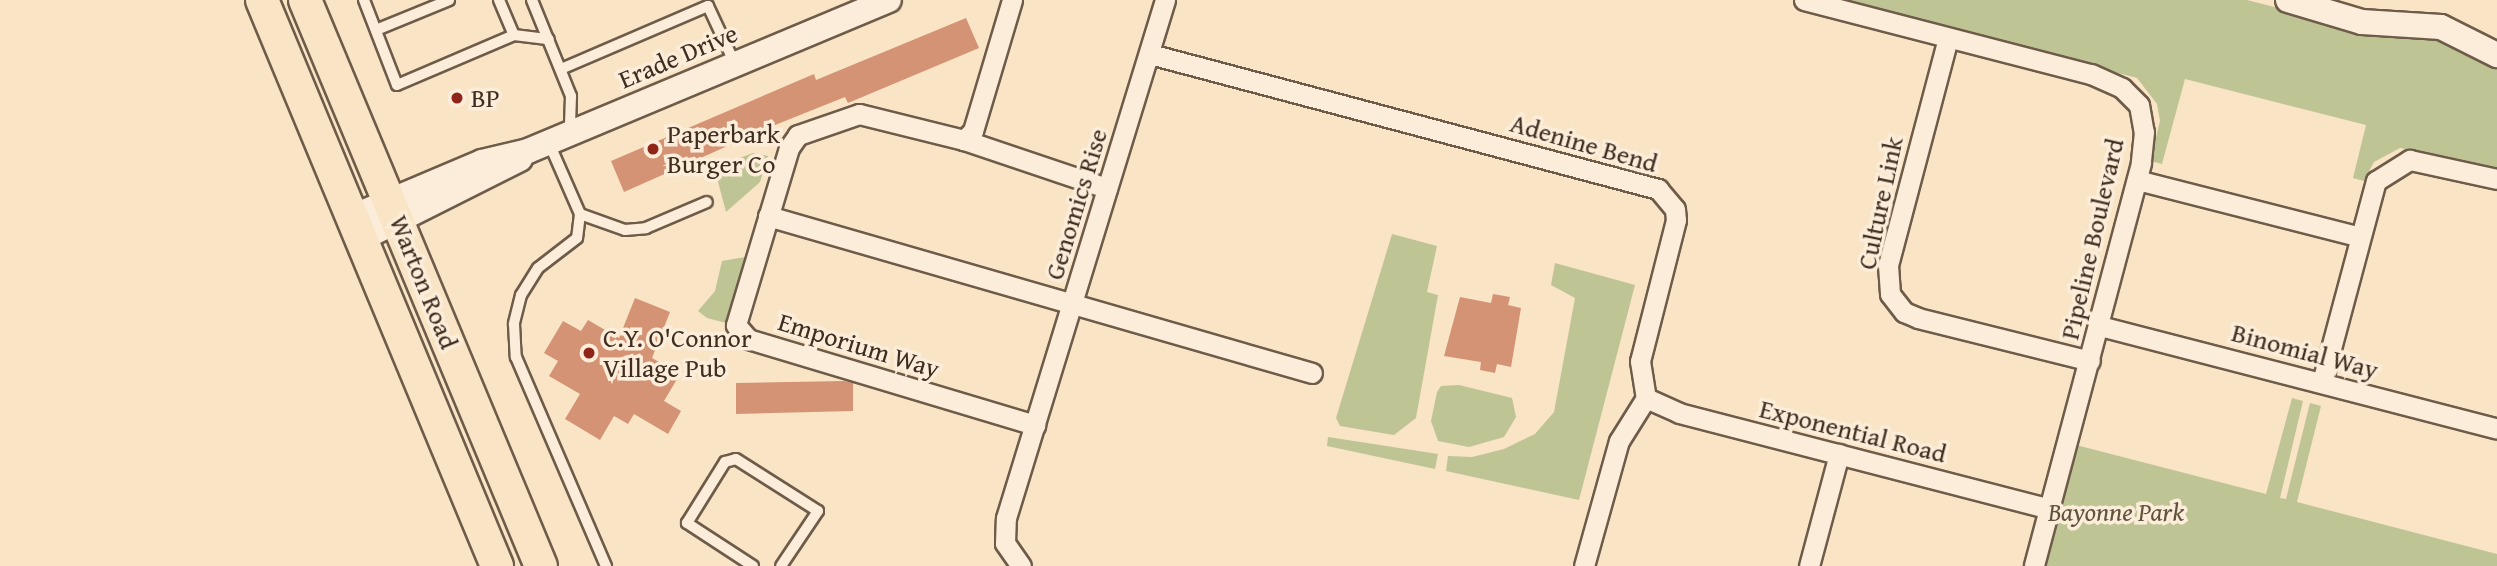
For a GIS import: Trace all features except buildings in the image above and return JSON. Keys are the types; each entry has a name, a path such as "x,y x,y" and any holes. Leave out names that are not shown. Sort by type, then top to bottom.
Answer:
{"main road":[{"name":"Warton Road","path":"262,0 498,566"},
{"name":"Warton Road","path":"305,0 541,566"}],"street":[{"name":"Erade Drive","path":"357,228 395,211 482,162 549,143 889,0"},
{"path":"964,140 973,131 1012,0"},
{"name":"Genomics Rise","path":"1165,0 1072,305 1312,373"},
{"name":"Pipeline Boulevard","path":"1804,0 2091,74 2122,88 2142,115 2144,146 2137,180 2034,566"},
{"path":"2288,0 2333,8 2432,8 2497,37"},
{"path":"2333,8 2362,22 2441,27 2497,55"},
{"name":"Culture Link","path":"1948,38 1888,265 1890,294 1904,312 1918,318 2090,361"},
{"name":"Adenine Bend","path":"1150,54 1658,189 1675,209 1676,220 1640,361 1646,398"},
{"name":"Emporium Way","path":"1035,425 742,335 736,318 789,148 814,126 859,114 964,140 1107,188"},
{"path":"2322,382 2376,181 2392,166 2417,160 2497,179"},
{"path":"2137,180 2360,237"},
{"path":"768,216 1072,305 1004,532 1010,555 1021,566"},
{"name":"Binomial Way","path":"2100,326 2497,429"},
{"path":"1584,566 1619,441 1646,398"},
{"name":"Exponential Road","path":"1646,398 1679,413 2049,509"},
{"path":"1809,566 1839,454"}],"lane":[{"path":"364,0 397,85 514,35 548,39"},
{"path":"376,30 449,0"},
{"path":"499,0 514,35"},
{"path":"532,0 570,96 549,143 580,214 578,238 538,268 521,295 514,324 516,357 606,566"},
{"path":"561,69 707,3 735,65"},
{"path":"580,214 635,229 707,202"},
{"path":"753,566 687,523 725,462 736,459 818,511 781,566"}],"green space":[{"path":"1840,0 2247,0 2352,27 2411,27 2497,62 2497,168 2400,148 2374,162 2364,181 2353,178 2366,125 2185,79 2162,164 2150,161 2160,121 2157,104 2137,78"},
{"path":"753,153 768,156 760,182 726,212 717,178 729,162"},
{"path":"1392,234 1437,246 1427,292 1438,295 1416,418 1394,435 1340,426 1336,418"},
{"path":"745,257 726,323 707,318 698,311 715,291 722,261"},
{"path":"1555,263 1635,285 1579,500 1446,471 1448,456 1472,457 1504,449 1535,434 1554,412 1575,298 1551,285"},
{"path":"1459,385 1512,398 1516,417 1504,437 1469,447 1438,441 1431,421 1437,392 1441,386"},
{"name":"Bayonne Park","path":"2292,398 2303,401 2280,498 2286,499 2310,403 2321,406 2297,502 2497,554 2497,566 2045,566 2076,445 2266,494"},
{"path":"1328,437 1438,454 1435,469 1327,446"}],"place":[{"name":"BP","path":"457,98"},
{"name":"Paperbark Burger Co","path":"653,149"},
{"name":"C.Y. O'Connor Village Pub","path":"589,353"}]}
